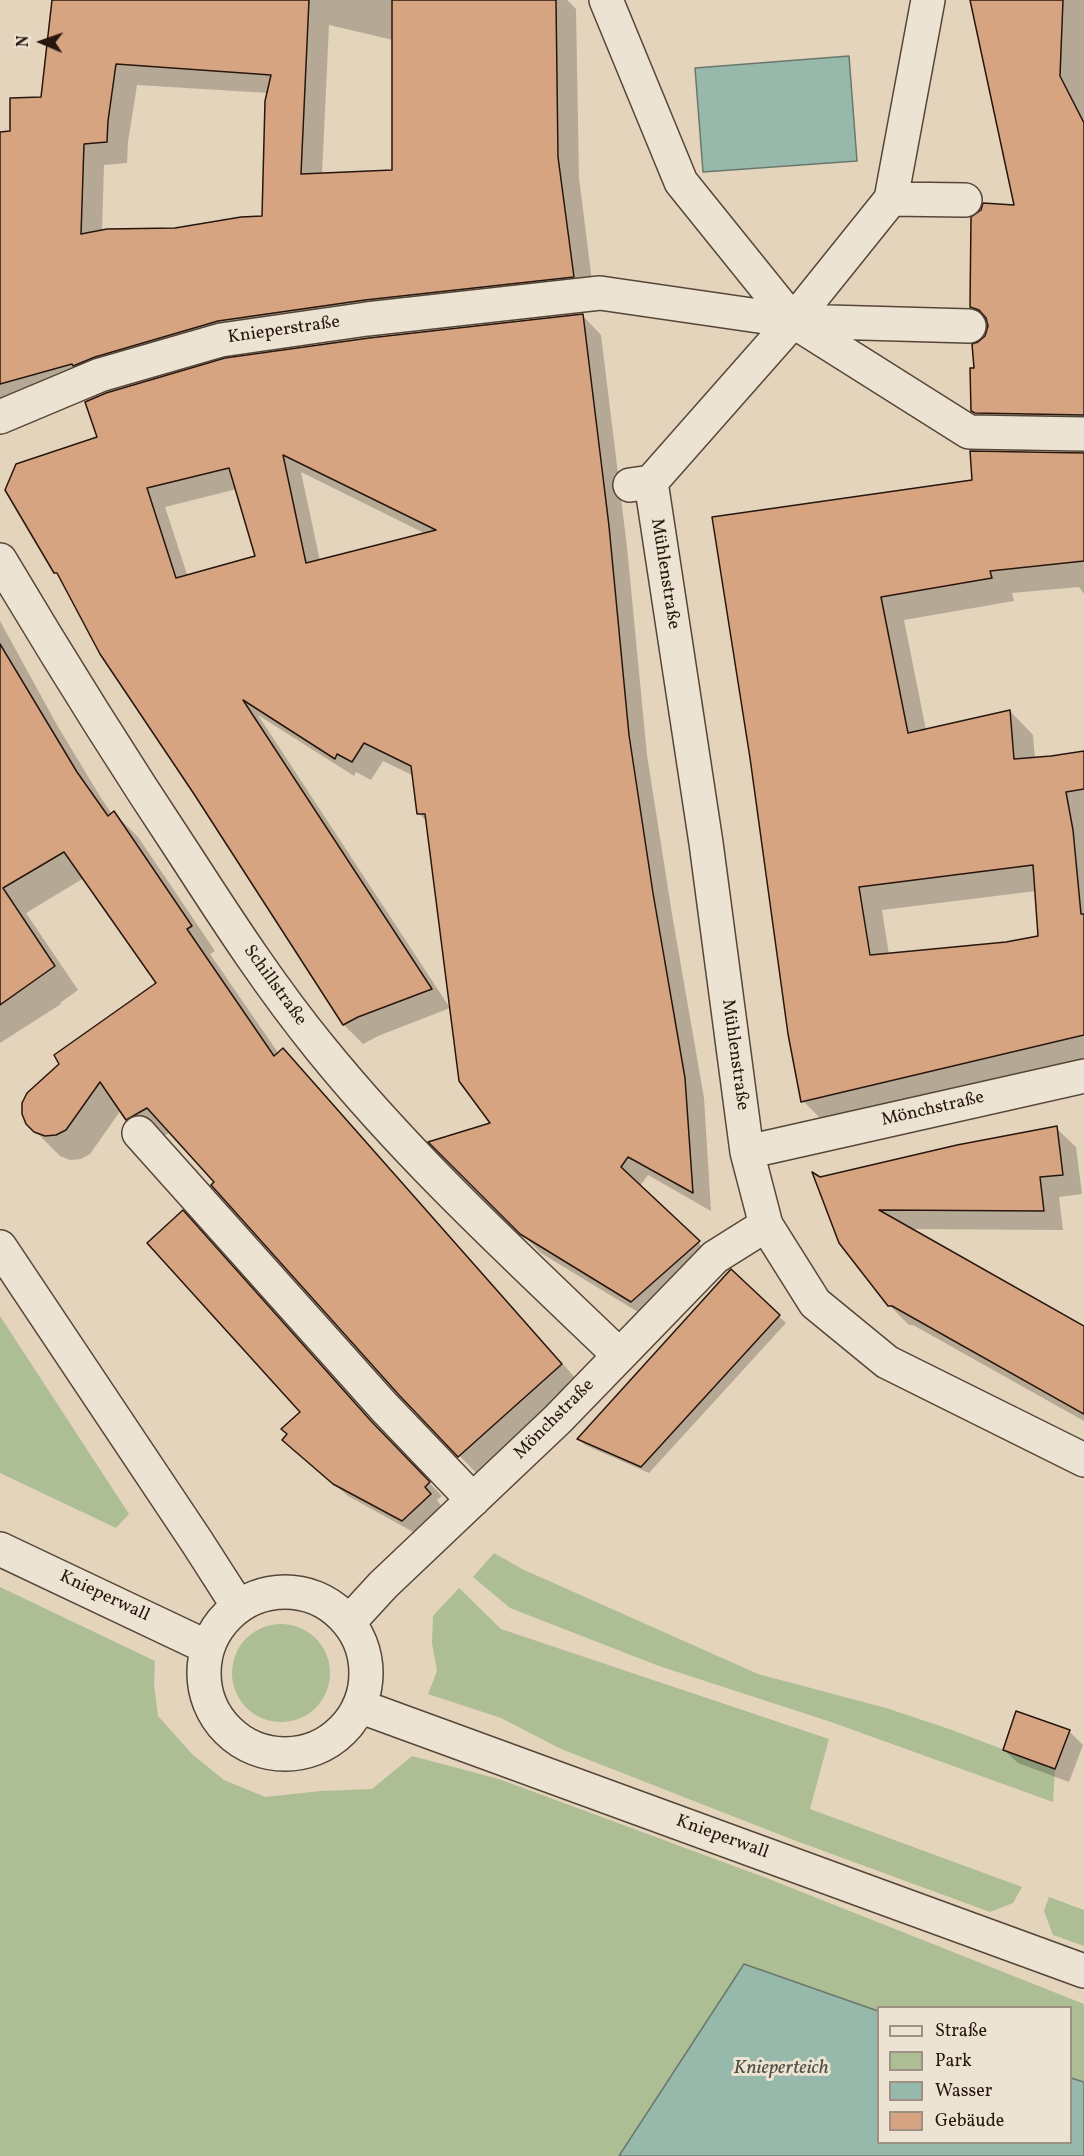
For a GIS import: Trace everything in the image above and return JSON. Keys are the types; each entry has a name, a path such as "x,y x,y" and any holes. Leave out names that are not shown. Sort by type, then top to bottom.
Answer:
{"street":[{"path":"606,0 681,182 793,321 969,432 1084,434"},
{"path":"793,321 891,199 927,0"},
{"path":"891,199 965,200"},
{"name":"Knieperstraße","path":"0,417 100,375 221,340 367,319 579,294 600,293 793,321 969,326"},
{"name":"Mühlenstraße","path":"793,321 640,483 657,527 706,843 747,1152 766,1225 815,1303 887,1362 1084,1460"},
{"name":"Schillstraße","path":"0,561 67,673 238,936 321,1049 417,1158 619,1355"},
{"name":"Mönchstraße","path":"747,1152 1084,1076"},
{"path":"139,1133 385,1408 472,1500"},
{"name":"Mönchstraße","path":"349,1622 383,1586 558,1419 715,1257 766,1225"},
{"path":"0,1247 238,1606"},
{"name":"Knieperwall","path":"0,1549 207,1647"},
{"path":"284,1591 308,1594 331,1605 349,1622 360,1641 366,1662 366,1685 359,1706 344,1729 322,1746 296,1754 268,1754 242,1743 222,1725 208,1701 203,1674 207,1647 219,1624 238,1606 260,1595 284,1591"},
{"name":"Knieperwall","path":"359,1706 1084,1971"}],"green space":[{"path":"0,1316 129,1514 116,1528 0,1473"},
{"path":"494,1553 522,1569 758,1674 886,1708 1055,1769 1053,1802 831,1722 659,1666 510,1608 473,1577"},
{"path":"0,1587 155,1661 154,1684 158,1716 192,1754 224,1780 265,1797 321,1791 372,1789 412,1756 499,1779 769,1879 1084,2004 1084,2082 1072,2078 1072,2006 877,2006 877,2011 744,1964 619,2156 0,2156"},
{"path":"459,1588 501,1629 829,1739 810,1809 1022,1887 1013,1903 990,1912 791,1839 561,1749 501,1718 428,1694 437,1671 432,1643 433,1616"},
{"path":"281,1624 300,1628 316,1638 326,1654 330,1673 326,1692 316,1708 300,1718 281,1722 262,1718 246,1708 236,1692 232,1673 236,1654 246,1638 262,1628"},
{"path":"1049,1897 1084,1910 1084,1946 1053,1935 1044,1911"}],"water":[{"path":"849,56 857,161 703,172 695,68"},
{"name":"Knieperteich","path":"744,1964 877,2011 877,2144 1072,2144 1072,2078 1084,2082 1084,2156 619,2156"}],"building":[{"path":"52,0 309,0 301,174 392,170 392,0 556,0 558,157 574,277 365,300 218,321 95,357 73,366 72,364 0,384 0,132 10,131 10,98 41,97","holes":["116,64 271,75 265,101 262,216 241,217 175,228 107,229 81,234 84,144 107,142"]},
{"path":"970,0 1063,0 1060,76 1084,123 1084,415 975,413 971,411 970,368 974,368 972,344 985,336 988,326 986,318 979,310 970,307 971,217 981,210 983,203 1014,205"},
{"path":"583,314 609,526 629,735 685,1078 693,1193 628,1157 621,1167 700,1241 631,1302 520,1234 428,1142 490,1123 459,1081 425,814 417,814 411,766 364,743 352,762 337,754 335,759 243,700 432,989 343,1025 194,794 100,654 57,573 54,573 5,490 16,464 97,437 85,402 106,393 225,358 369,338","holes":["283,455 436,530 306,563","229,468 255,556 176,578 147,488"]},
{"path":"970,451 1084,453 1084,561 990,571 992,578 881,597 908,733 1010,710 1014,759 1084,751 1084,789 1066,792 1073,830 1081,914 1084,914 1084,1035 801,1102 788,1034 750,758 712,517 972,480","holes":["1033,865 1038,936 1006,942 870,955 859,887"]},
{"path":"0,644 77,772 108,816 114,811 192,926 187,929 274,1056 283,1048 562,1364 458,1457 399,1395 211,1185 214,1182 147,1108 126,1120 100,1082 66,1130 56,1135 45,1136 34,1132 26,1124 22,1114 22,1103 27,1093 59,1064 54,1055 156,983 64,852 3,888 55,966 0,1005"},
{"path":"1057,1126 1063,1175 1040,1177 1044,1211 879,1210 1084,1326 1084,1414 892,1306 888,1306 839,1243 812,1172 820,1177 957,1145"},
{"path":"183,1210 371,1421 430,1482 425,1487 431,1494 402,1521 333,1484 282,1440 287,1434 281,1429 300,1412 147,1243"},
{"path":"731,1269 780,1315 641,1467 577,1439"},
{"path":"1016,1711 1070,1730 1055,1769 1003,1750"}]}
